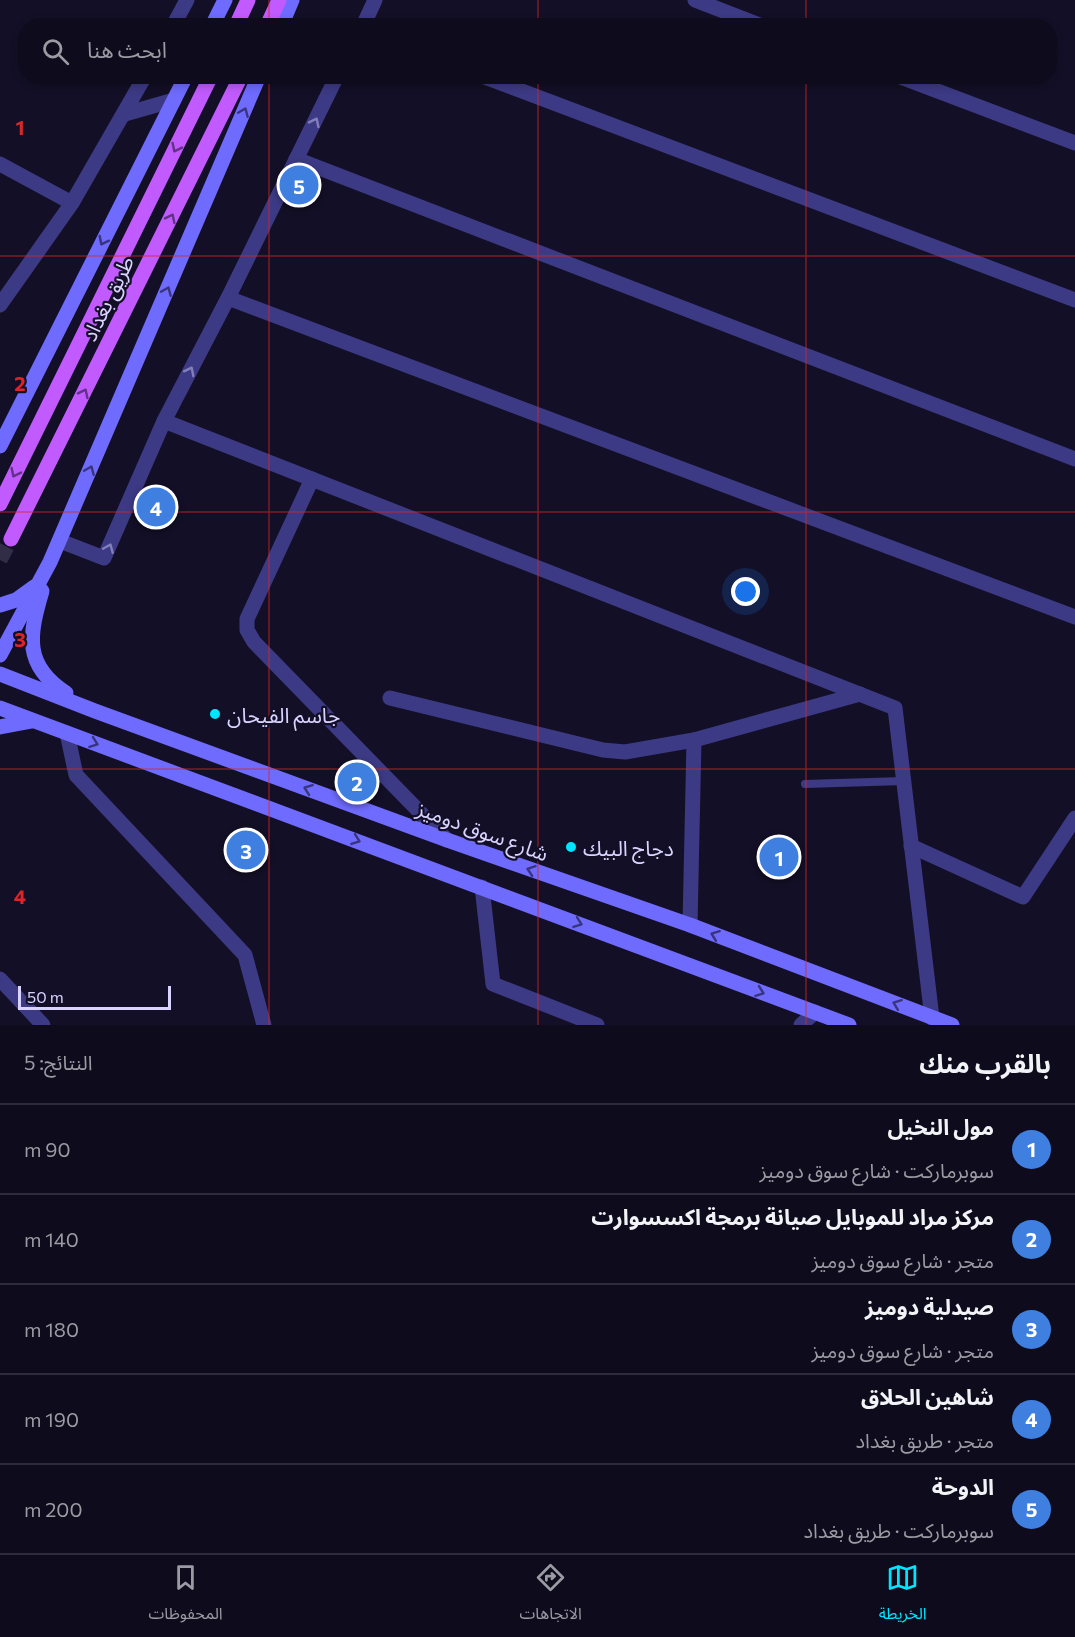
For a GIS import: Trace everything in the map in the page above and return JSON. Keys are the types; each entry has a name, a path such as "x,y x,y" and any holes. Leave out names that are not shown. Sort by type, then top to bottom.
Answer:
{"main road":[{"path":"216,18 225,0"},
{"path":"240,18 249,0"},
{"path":"271,18 279,0"},
{"path":"284,18 292,0"},
{"path":"0,446 182,84"},
{"name":"طريق بغداد","path":"0,504 207,84"},
{"name":"طريق بغداد","path":"11,539 237,84"},
{"path":"0,655 60,541 256,84"},
{"path":"0,604 16,600 30,592 50,562"},
{"path":"50,562 34,621 32,641 34,656 40,671 49,681 95,711"},
{"name":"شارع سوق دوميز","path":"0,674 447,840 690,925 952,1025"},
{"path":"0,708 849,1025"},
{"path":"0,727 34,720"}],"street":[{"path":"177,18 187,0"},
{"path":"367,18 375,0"},
{"path":"694,0 741,18"},
{"path":"2,296 72,203 141,84"},
{"path":"60,541 104,558 164,421 228,298 333,84"},
{"path":"503,84 1075,300"},
{"path":"919,84 1075,143"},
{"path":"125,114 174,100"},
{"path":"296,159 1075,459"},
{"path":"0,164 72,203"},
{"path":"228,298 1075,617"},
{"path":"164,421 895,708 932,1018"},
{"path":"312,479 247,619 247,630 254,642 447,840"},
{"path":"390,698 603,750 625,752 693,740 860,694"},
{"path":"67,733 76,775 244,955 264,1025"},
{"path":"690,925 693,740"},
{"path":"911,846 1023,897 1075,818"},
{"path":"482,887 493,984 597,1025"},
{"path":"0,979 43,1025"},
{"path":"801,1025 815,1012"}],"lane":[{"path":"806,784 904,781"}],"tunnel":[{"path":"0,560 11,539"}],"place":[{"name":"الدوحة","path":"299,185"},
{"name":"شاهين الحلاق","path":"156,507"},
{"name":"جاسم الفيحان","path":"215,714"},
{"name":"مركز مراد للموبايل صيانة برمجة اكسسوارت","path":"357,782"},
{"name":"دجاج البيك","path":"571,847"},
{"name":"صيدلية دوميز","path":"246,850"},
{"name":"مول النخيل","path":"779,857"}]}
